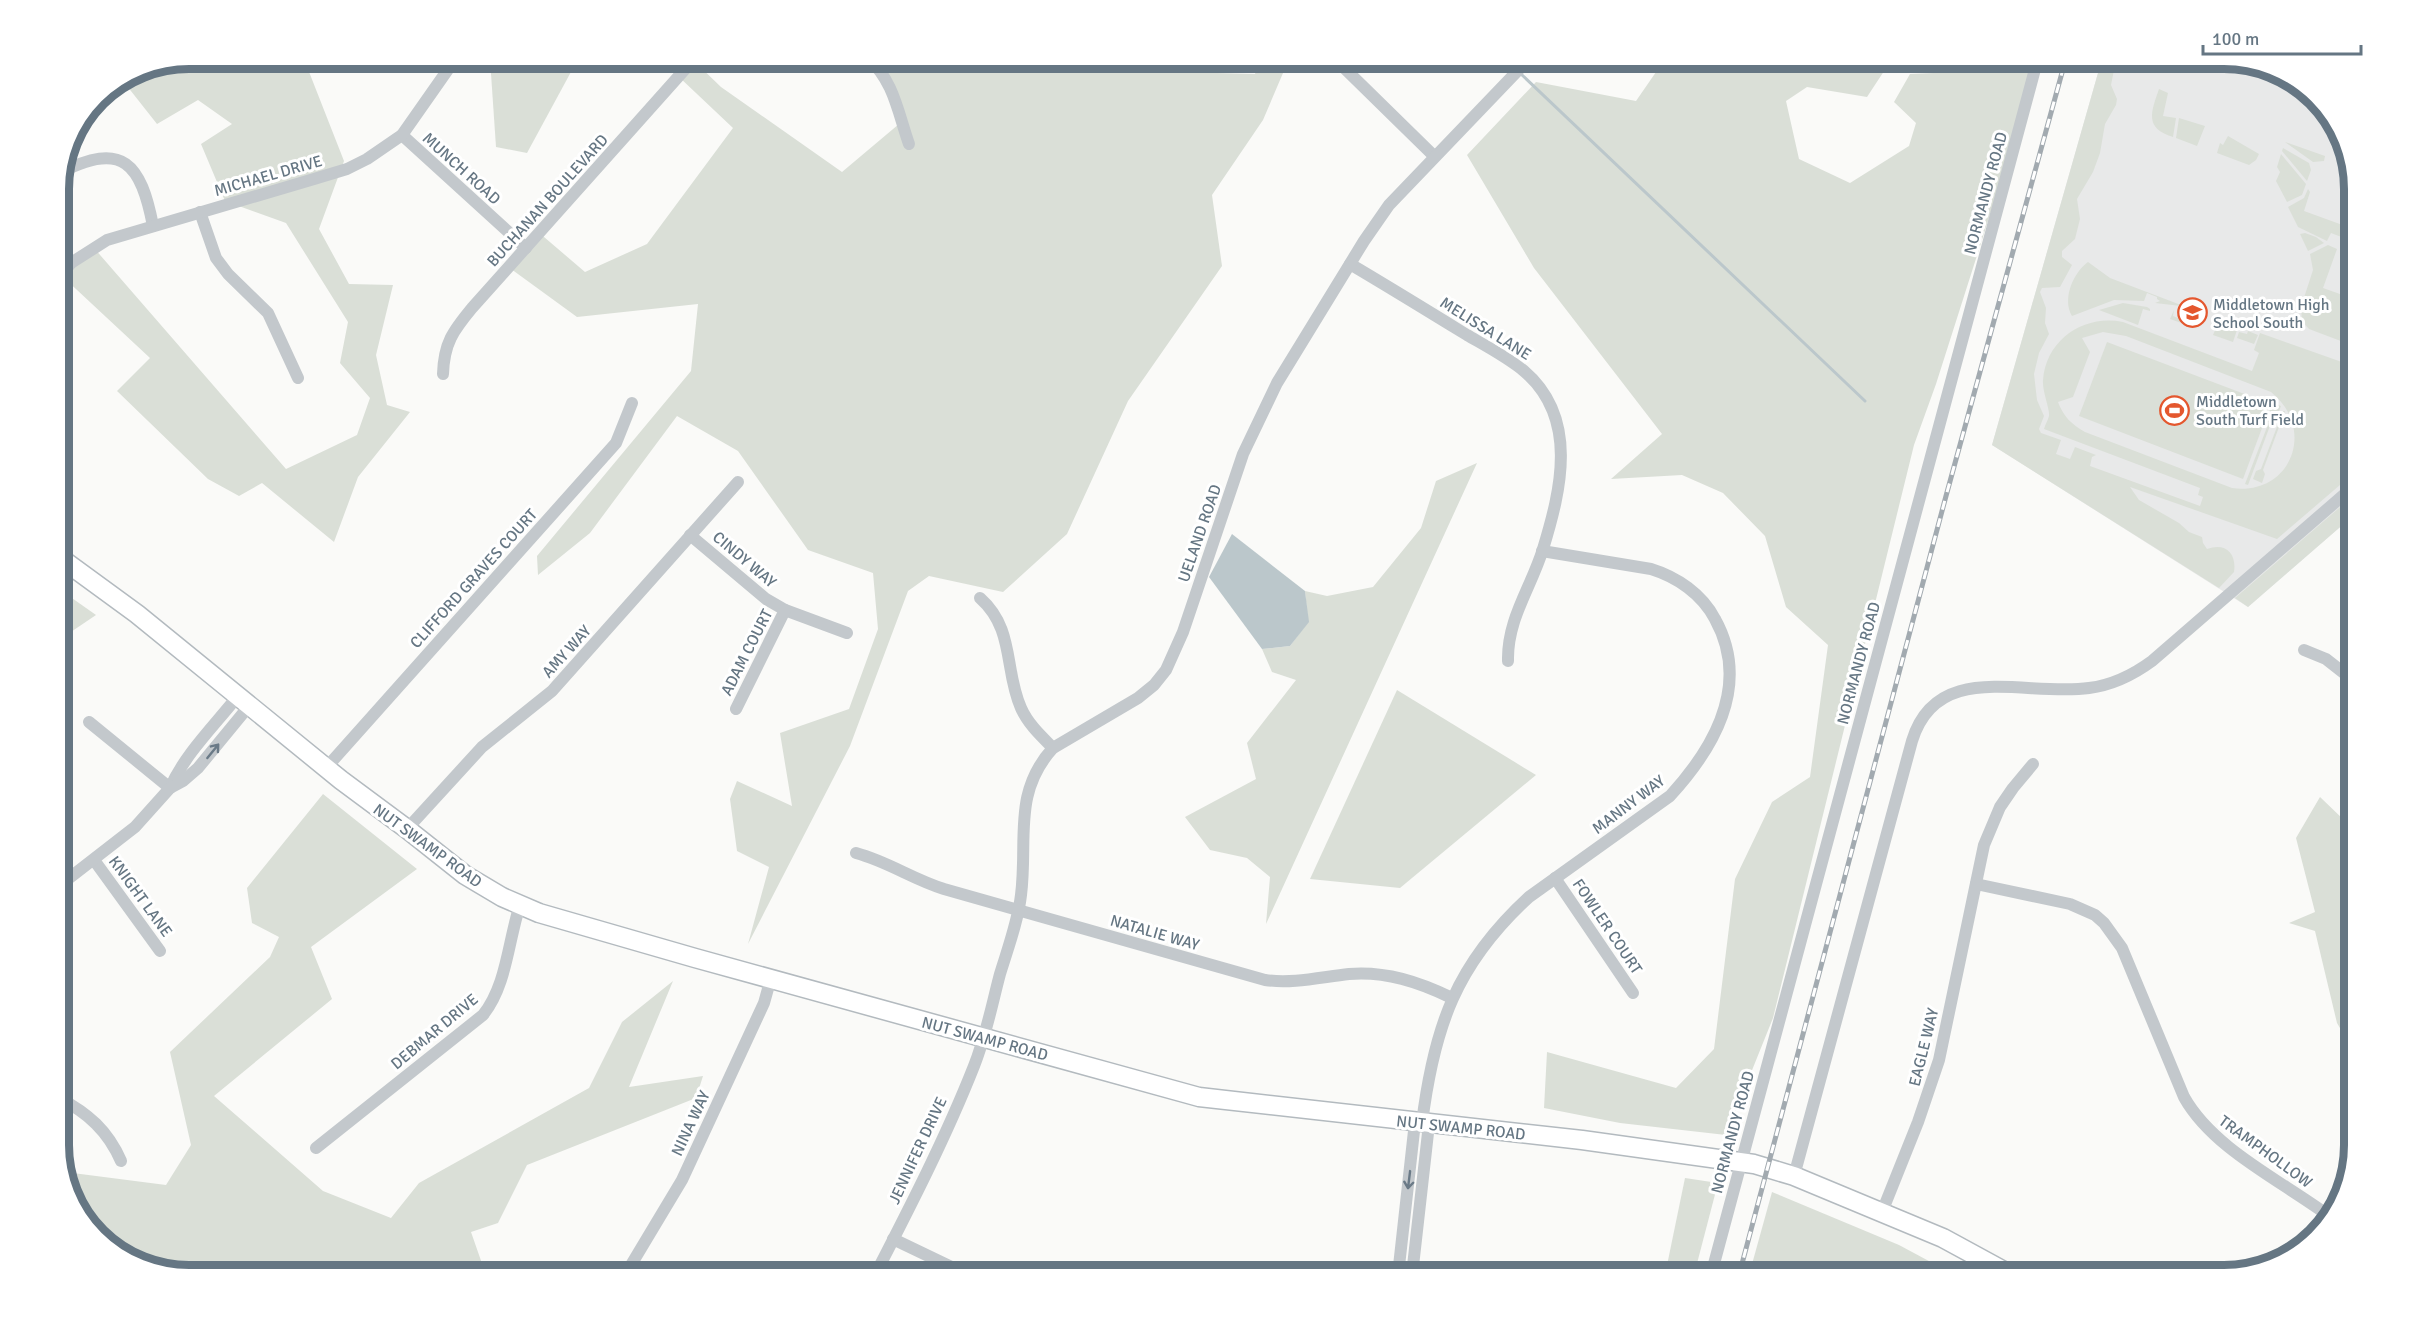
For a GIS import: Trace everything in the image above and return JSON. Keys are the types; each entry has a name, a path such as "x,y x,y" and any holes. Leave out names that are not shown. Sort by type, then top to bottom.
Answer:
{"main road":[{"name":"NUT SWAMP ROAD","path":"69,564 137,615 326,768 465,875 520,905 568,922 1200,1097 1742,1161 1794,1176 1882,1212 1951,1242 1993,1265"}],"street":[{"name":"MICHAEL DRIVE","path":"69,266 107,240 347,169 367,159 402,135 448,69"},
{"name":"BUCHANAN BOULEVARD","path":"443,374 445,348 455,330 685,69"},
{"path":"879,69 889,84 909,144"},
{"path":"1345,69 1434,156"},
{"name":"UELAND ROAD","path":"983,1037 1018,910 1022,883 1024,804 1035,772 1053,748 1138,698 1154,685 1166,670 1183,632 1228,497 1254,428 1277,383 1389,205 1519,69"},
{"name":"NORMANDY ROAD","path":"1714,1265 2035,69"},
{"name":"MUNCH ROAD","path":"402,135 526,248"},
{"path":"71,169 105,158 122,161 131,167 141,180 153,225"},
{"path":"200,212 216,258 228,274 268,313 298,378"},
{"name":"MELISSA LANE","path":"1350,264 1515,364 1539,387 1553,410 1562,451 1557,492 1542,551 1512,626 1508,641 1508,661"},
{"name":"CLIFFORD GRAVES COURT","path":"326,768 616,443 632,403"},
{"name":"AMY WAY","path":"407,829 482,747 552,691 738,482"},
{"path":"1794,1176 1912,741 1924,713 1940,699 1966,688 2087,689 2128,677 2152,661 2344,495"},
{"name":"CINDY WAY","path":"690,535 757,593 785,610 847,633"},
{"name":"MANNY WAY","path":"1422,1123 1433,1050 1452,998 1474,960 1497,930 1529,897 1658,807 1688,777 1707,748 1723,714 1729,690 1730,665 1725,640 1713,615 1698,596 1676,579 1651,569 1542,551"},
{"path":"980,598 994,612 1002,627 1014,689 1022,710 1032,726 1053,748"},
{"name":"ADAM COURT","path":"736,709 785,610"},
{"path":"2304,650 2326,659 2344,673"},
{"path":"69,879 135,827 170,788 186,760 243,701"},
{"path":"89,722 170,788"},
{"name":"EAGLE WAY","path":"1882,1212 1918,1122 1939,1060 1984,845 1995,817 2013,788 2033,764"},
{"name":"NATALIE WAY","path":"856,853 884,862 925,883 1265,980 1289,981 1350,974 1381,974 1412,981 1452,998"},
{"name":"KNIGHT LANE","path":"94,860 160,951"},
{"name":"FOWLER COURT","path":"1555,878 1633,993"},
{"name":"TRAMPHOLLOW","path":"1976,884 2070,904 2095,915 2104,922 2122,948 2184,1097 2207,1129 2221,1142 2324,1212"},
{"name":"DEBMAR DRIVE","path":"316,1148 483,1015 498,993 520,905"},
{"name":"NINA WAY","path":"631,1265 682,1180 764,1003 771,978"},
{"name":"JENNIFER DRIVE","path":"880,1265 975,1065 983,1037"},
{"path":"69,1104 98,1124 122,1161"},
{"path":"1399,1265 1422,1123"},
{"path":"1413,1265 1422,1123"},
{"path":"1402,1237 1416,1238"},
{"path":"894,1239 947,1265"}],"shaded area":[{"path":"181,69 308,69 344,161 319,229 349,284 393,285 376,355 387,405 410,412 358,477 334,542 262,483 239,496 208,479 117,391 150,358 69,283 69,270 94,248 286,469 357,435 370,398 340,363 348,322 286,223 225,201 201,144 232,124 198,100 157,124 127,86 150,75"},
{"path":"491,69 573,69 527,153 496,147"},
{"path":"671,69 702,69 721,87 842,172 899,124 880,69 1214,69 1217,73 1255,74 1257,69 1285,69 1263,120 1212,195 1222,266 1128,401 1067,534 1003,592 929,576 908,591 850,746 748,944 769,867 737,851 730,799 737,781 792,806 780,733 849,709 878,629 873,573 808,550 738,451 677,416 590,533 538,575 537,556 691,371 698,304 577,317 507,266 537,231 585,272 647,244 733,128"},
{"path":"1658,69 1885,69 1867,97 1807,87 1786,101 1799,159 1850,183 1909,146 1916,123 1894,102 1910,74 1980,71 1981,69 2034,69 2025,105 1936,384 1914,445 1773,1018 1726,1135 1620,1123 1544,1108 1547,1052 1676,1088 1714,1049 1735,879 1772,802 1810,777 1828,645 1786,607 1765,536 1723,493 1682,475 1611,479 1662,434 1534,268 1467,155 1536,82 1636,101"},
{"name":"Middletown High School South","path":"2099,69 2248,71 2277,81 2303,99 2324,122 2332,136 2342,165 2344,181 2344,524 2248,607 1992,445"},
{"path":"2099,69 2114,69 2111,85 2117,99 2116,105 2105,124 2100,153 2093,172 2077,199 2080,219 2075,239 2062,251 2062,257 2072,265 2060,287 2042,288 2040,292 2046,308 2045,323 2049,334 2039,353 2034,374 2037,400 2044,416 2039,429 2041,433 2061,440 2056,454 2070,459 2075,447 2096,455 2092,457 2090,466 2200,506 2203,497 2198,495 2200,488 2044,429 2049,416 2043,384 2046,365 2051,353 2060,342 2082,326 2095,322 2123,322 2252,371 2259,353 2254,350 2260,333 2344,363 2344,482 2277,539 2130,487 2139,500 2179,523 2189,532 2202,537 2207,549 2224,548 2232,555 2234,572 2219,588 1992,445","holes":["2103,332 2126,336 2271,392 2285,407 2293,424 2294,441 2291,457 2282,471 2269,482 2253,488 2232,488 2085,432 2065,416 2058,402 2073,397 2090,352 2082,338"]},
{"path":"2159,89 2168,93 2163,116 2176,118 2173,137 2157,129 2152,118"},
{"path":"2179,118 2205,126 2197,146 2176,138"},
{"path":"2228,136 2259,154 2256,160 2249,165 2217,153 2220,143 2223,145"},
{"path":"2285,142 2325,156 2324,161 2313,162"},
{"path":"2283,148 2309,163 2311,170 2307,181 2282,151"},
{"path":"2281,154 2306,184 2302,195 2287,202 2276,181 2280,172 2277,167"},
{"path":"2308,189 2310,192 2304,211 2344,226 2344,238 2331,233 2327,241 2298,227 2288,207 2304,198"},
{"path":"2305,233 2324,243 2308,251 2300,234"},
{"path":"2328,245 2337,249 2323,288 2344,295 2344,342 2309,329 2302,321 2301,307 2313,270 2310,254"},
{"path":"2088,262 2110,278 2181,306 2155,303 2160,301 2157,297 2147,293 2144,301 2114,300 2072,316 2068,302 2071,287 2078,273"},
{"path":"2123,303 2147,307 2150,311 2143,309 2138,325 2099,310"},
{"path":"2174,310 2173,316 2180,319 2183,313 2193,316 2190,326 2170,319"},
{"path":"2218,323 2237,330 2233,342 2213,335"},
{"path":"2248,331 2258,335 2254,344 2237,338 2239,332 2247,334"},
{"name":"Middletown South Turf Field","path":"2107,342 2271,404 2243,479 2079,416"},
{"path":"2273,403 2281,406 2274,424 2271,423 2248,485 2245,484 2269,422 2266,420"},
{"path":"2283,411 2285,411 2263,470 2265,474 2262,483 2253,479 2256,471 2261,469"},
{"path":"1477,463 1266,924 1270,877 1247,858 1210,850 1185,817 1256,779 1247,743 1296,680 1272,672 1262,649 1290,646 1308,622 1305,591 1327,596 1373,587 1421,528 1436,481"},
{"path":"2344,504 2344,524 2248,607 2235,598"},
{"path":"1232,534 1305,591 1309,622 1290,646 1262,649 1209,577"},
{"path":"69,596 96,615 69,633"},
{"path":"1397,690 1536,775 1400,888 1310,879"},
{"path":"323,794 417,869 311,947 332,999 214,1096 323,1191 391,1218 419,1183 589,1088 622,1022 673,981 629,1087 703,1076 696,1098 527,1165 498,1223 471,1232 483,1265 189,1265 165,1263 136,1253 110,1235 89,1212 72,1173 166,1185 191,1145 170,1052 270,957 279,937 252,923 247,888"},
{"path":"2320,797 2344,820 2344,1035 2337,1023 2315,931 2289,923 2315,912 2296,838"},
{"path":"1685,1178 1718,1183 1697,1265 1667,1265"},
{"path":"1772,1192 1899,1245 1936,1265 1752,1265"}],"waterway":[{"path":"1521,74 1865,401"}],"railway":[{"path":"1742,1265 1946,496 2063,69"}],"place":[{"name":"Middletown High School South","path":"2192,313"},
{"name":"Middletown South Turf Field","path":"2175,410"}]}
